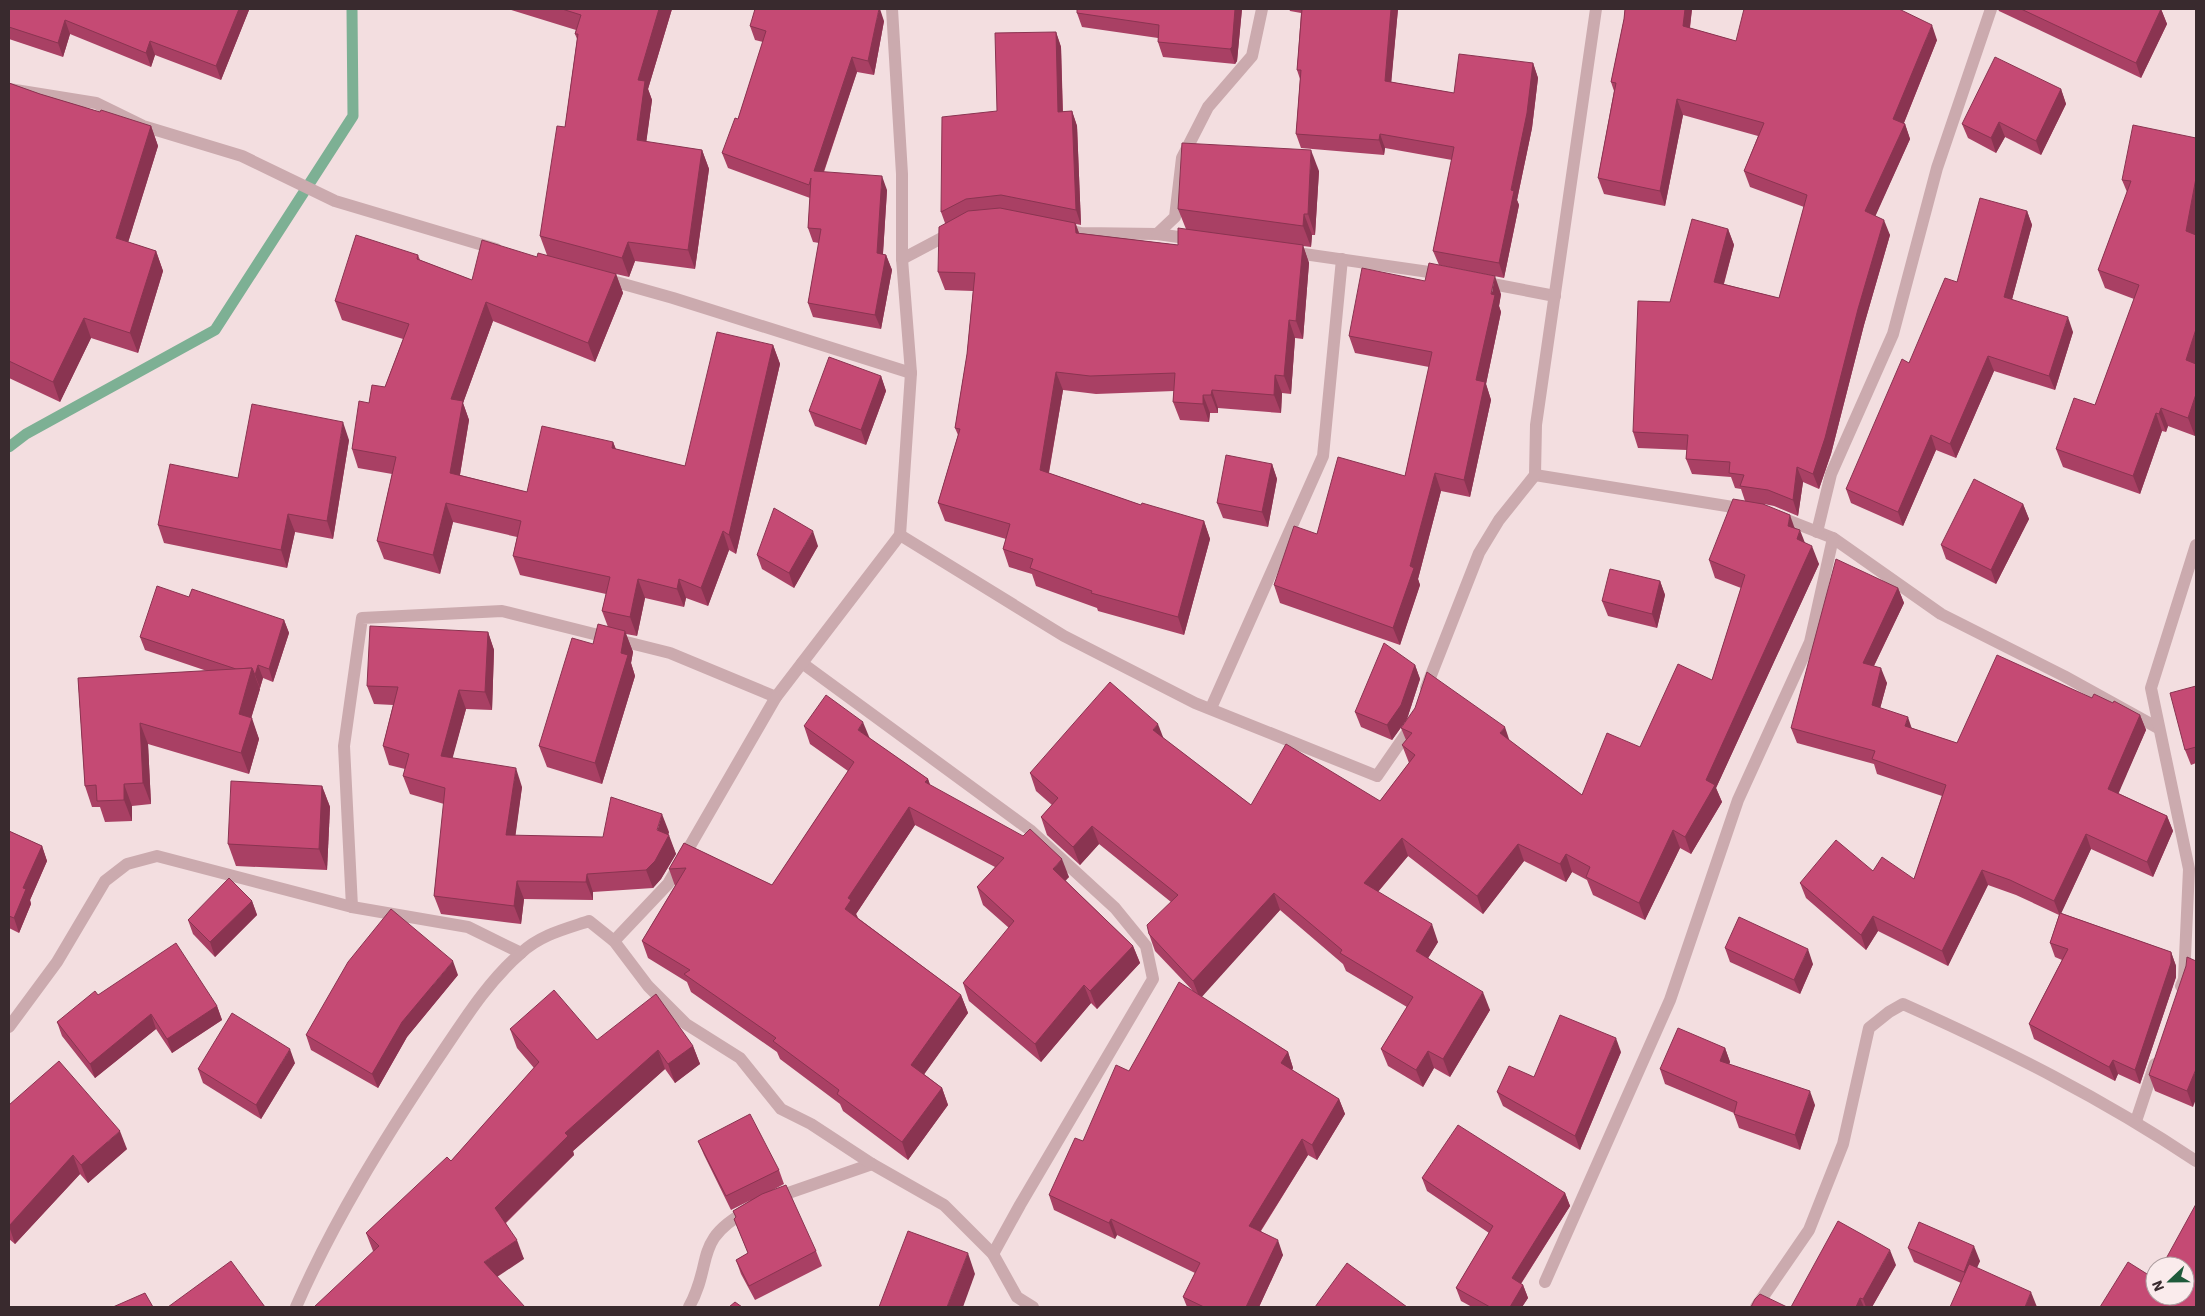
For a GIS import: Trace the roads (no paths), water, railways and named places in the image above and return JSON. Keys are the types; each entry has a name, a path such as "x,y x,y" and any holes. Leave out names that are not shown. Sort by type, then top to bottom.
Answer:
{"street":[{"path":"614,941 668,884 776,697 900,535 911,373 902,259 902,174 892,9"},
{"path":"1157,234 1175,217 1182,158 1208,107 1252,56 1262,9"},
{"path":"1422,698 1479,553 1499,520 1535,475 1536,425 1596,9"},
{"path":"1817,532 1831,474 1893,334 1937,168 1991,9"},
{"path":"9,89 96,104 143,126 242,156 335,201 508,253"},
{"path":"902,259 964,226"},
{"path":"1053,227 1081,233 1157,234 1206,241"},
{"path":"1274,250 1453,276"},
{"path":"1211,708 1323,456 1342,259"},
{"path":"591,275 673,298 911,373"},
{"path":"1472,280 1555,296"},
{"path":"1535,475 1772,514 1833,538 1941,614 2064,676 2158,728"},
{"path":"900,535 1064,636 1195,703 1377,776 1414,723 1416,715"},
{"path":"1544,1282 1670,1000 1738,800 1810,642 1833,538"},
{"path":"2178,998 2184,979 2189,869 2151,688 2196,545"},
{"path":"352,907 344,746 362,618 502,611 670,652 776,697"},
{"path":"802,663 1030,830 1115,908 1146,946 1153,978 1039,1170 993,1254"},
{"path":"9,1027 58,962 105,881 127,864 157,856 352,907 468,927 521,953"},
{"path":"296,1307 318,1256 402,1112 476,1002 521,953 545,936 589,921 614,941 648,986 686,1024 740,1058 782,1109 811,1124 872,1164 944,1205 993,1254 1015,1302 1033,1307"},
{"path":"1756,1307 1809,1230 1843,1144 1869,1028 1888,1012 1903,1004 1996,1045 2136,1121 2196,1161"},
{"path":"2136,1121 2158,1055"},
{"path":"690,1307 697,1294 705,1256 714,1236 731,1219 763,1202 872,1164"}],"waterway":[{"path":"9,447 26,434 215,330 353,116 352,9"}]}
